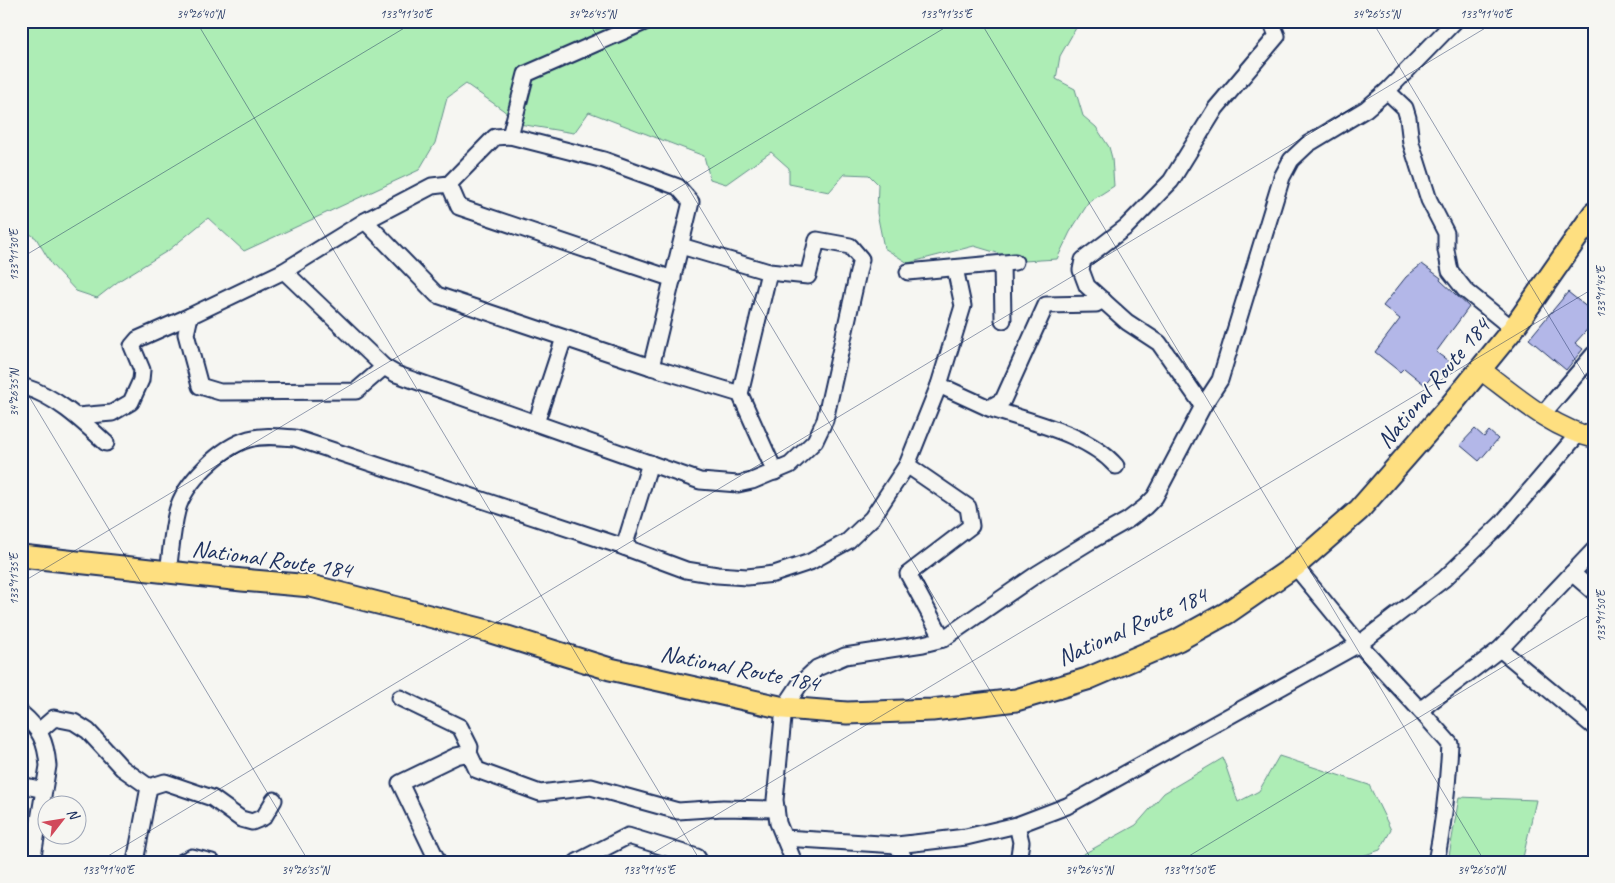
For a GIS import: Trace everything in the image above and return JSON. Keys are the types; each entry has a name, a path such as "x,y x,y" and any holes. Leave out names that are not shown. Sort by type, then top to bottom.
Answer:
{"highway":[{"name":"National Route 184","path":"21,556 311,586 488,631 610,669 784,708 847,713 932,710 1016,700 1087,679 1178,640 1226,613 1295,566 1359,510 1481,370 1513,329 1594,213"}],"main road":[{"path":"1481,370 1542,415 1586,436"}],"street":[{"path":"510,136 526,74 647,21"},
{"path":"1204,406 1159,343 1127,322 1087,286 1081,270 1083,260 1126,227 1171,181 1216,108 1277,36 1272,21"},
{"path":"794,862 778,823 775,800 784,708 800,684 817,668 845,656 923,644 943,639 1037,574 1128,520 1155,497 1220,380 1282,177 1291,160 1308,144 1366,109 1387,91 1454,21"},
{"path":"1387,91 1405,108 1411,143 1429,200 1446,233 1446,250 1450,271 1465,290 1513,329"},
{"path":"77,416 112,414 131,402 141,380 142,370 132,346 138,339 284,271 365,221 432,186 449,184 495,137 510,136 604,160 678,187 691,202 651,367"},
{"path":"449,184 459,207 673,279"},
{"path":"365,221 437,295 651,367 740,394"},
{"path":"284,271 384,367 406,377 700,481 738,484 775,472 790,465 800,457 815,441 825,420 861,259 850,246 817,240 808,276 769,272 681,246"},
{"path":"908,272 1008,263 1003,320"},
{"path":"168,572 177,509 189,485 210,464 230,448 248,439 268,436 294,438 693,571 747,577 774,574 810,562 848,540 872,518 907,465 939,385 963,306 955,268"},
{"path":"769,272 740,394 775,472"},
{"path":"989,408 1003,400 1046,305 1096,304 1103,300"},
{"path":"190,316 186,334 200,386 220,392 356,391 384,367"},
{"path":"536,423 564,338"},
{"path":"1542,415 1594,354"},
{"path":"939,385 989,408 1071,435 1108,457 1116,466"},
{"path":"25,387 40,392 77,416 106,443"},
{"path":"784,838 897,845 966,837 1018,825 1067,806 1359,644 1444,579 1502,523 1586,436"},
{"path":"624,547 650,463"},
{"path":"907,465 968,507 970,526 908,574 943,639"},
{"path":"1420,710 1500,649 1594,550"},
{"path":"1295,566 1359,644 1450,744 1448,789 1436,862"},
{"path":"1572,574 1594,592"},
{"path":"1500,649 1594,727"},
{"path":"400,698 460,727 470,747 469,753 477,770 540,793 591,787 678,811 723,808 776,809"},
{"path":"21,713 39,731 47,751 48,766 32,862"},
{"path":"39,731 54,718 74,722 88,731 122,768 149,787"},
{"path":"438,862 400,783 456,756 469,753"},
{"path":"149,787 165,782 212,798 241,819 252,822 264,817 274,800"},
{"path":"21,785 44,790"},
{"path":"135,862 149,787"},
{"path":"1018,825 1021,842 1018,862"},
{"path":"577,862 628,836 697,857 700,862"},
{"path":"897,845 906,862"},
{"path":"182,862 192,857 212,862"}],"green space":[{"path":"21,21 1080,21 1060,56 1056,79 1075,89 1083,116 1096,127 1109,147 1112,158 1114,186 1089,202 1070,232 1057,259 1024,261 974,246 908,263 884,248 877,213 878,184 869,175 845,174 829,192 789,184 789,168 771,152 726,184 710,179 704,156 589,112 574,133 519,124 503,110 466,84 447,98 435,143 419,170 244,251 208,218 169,250 120,280 97,298 76,291 52,265 36,238 21,228"},
{"path":"1279,756 1369,785 1391,830 1380,850 1344,862 1069,862 1136,825 1164,793 1223,758 1238,802 1259,791"},
{"path":"1459,797 1536,800 1522,862 1448,862"}],"building":[{"path":"1422,264 1441,278 1440,280 1469,307 1436,352 1451,363 1442,375 1436,371 1425,385 1404,368 1400,372 1375,352 1400,319 1383,306 1406,277"},
{"path":"1568,292 1594,313 1594,322 1575,343 1583,349 1566,370 1529,339"},
{"path":"1475,429 1484,437 1489,431 1498,439 1479,461 1460,445"}]}
